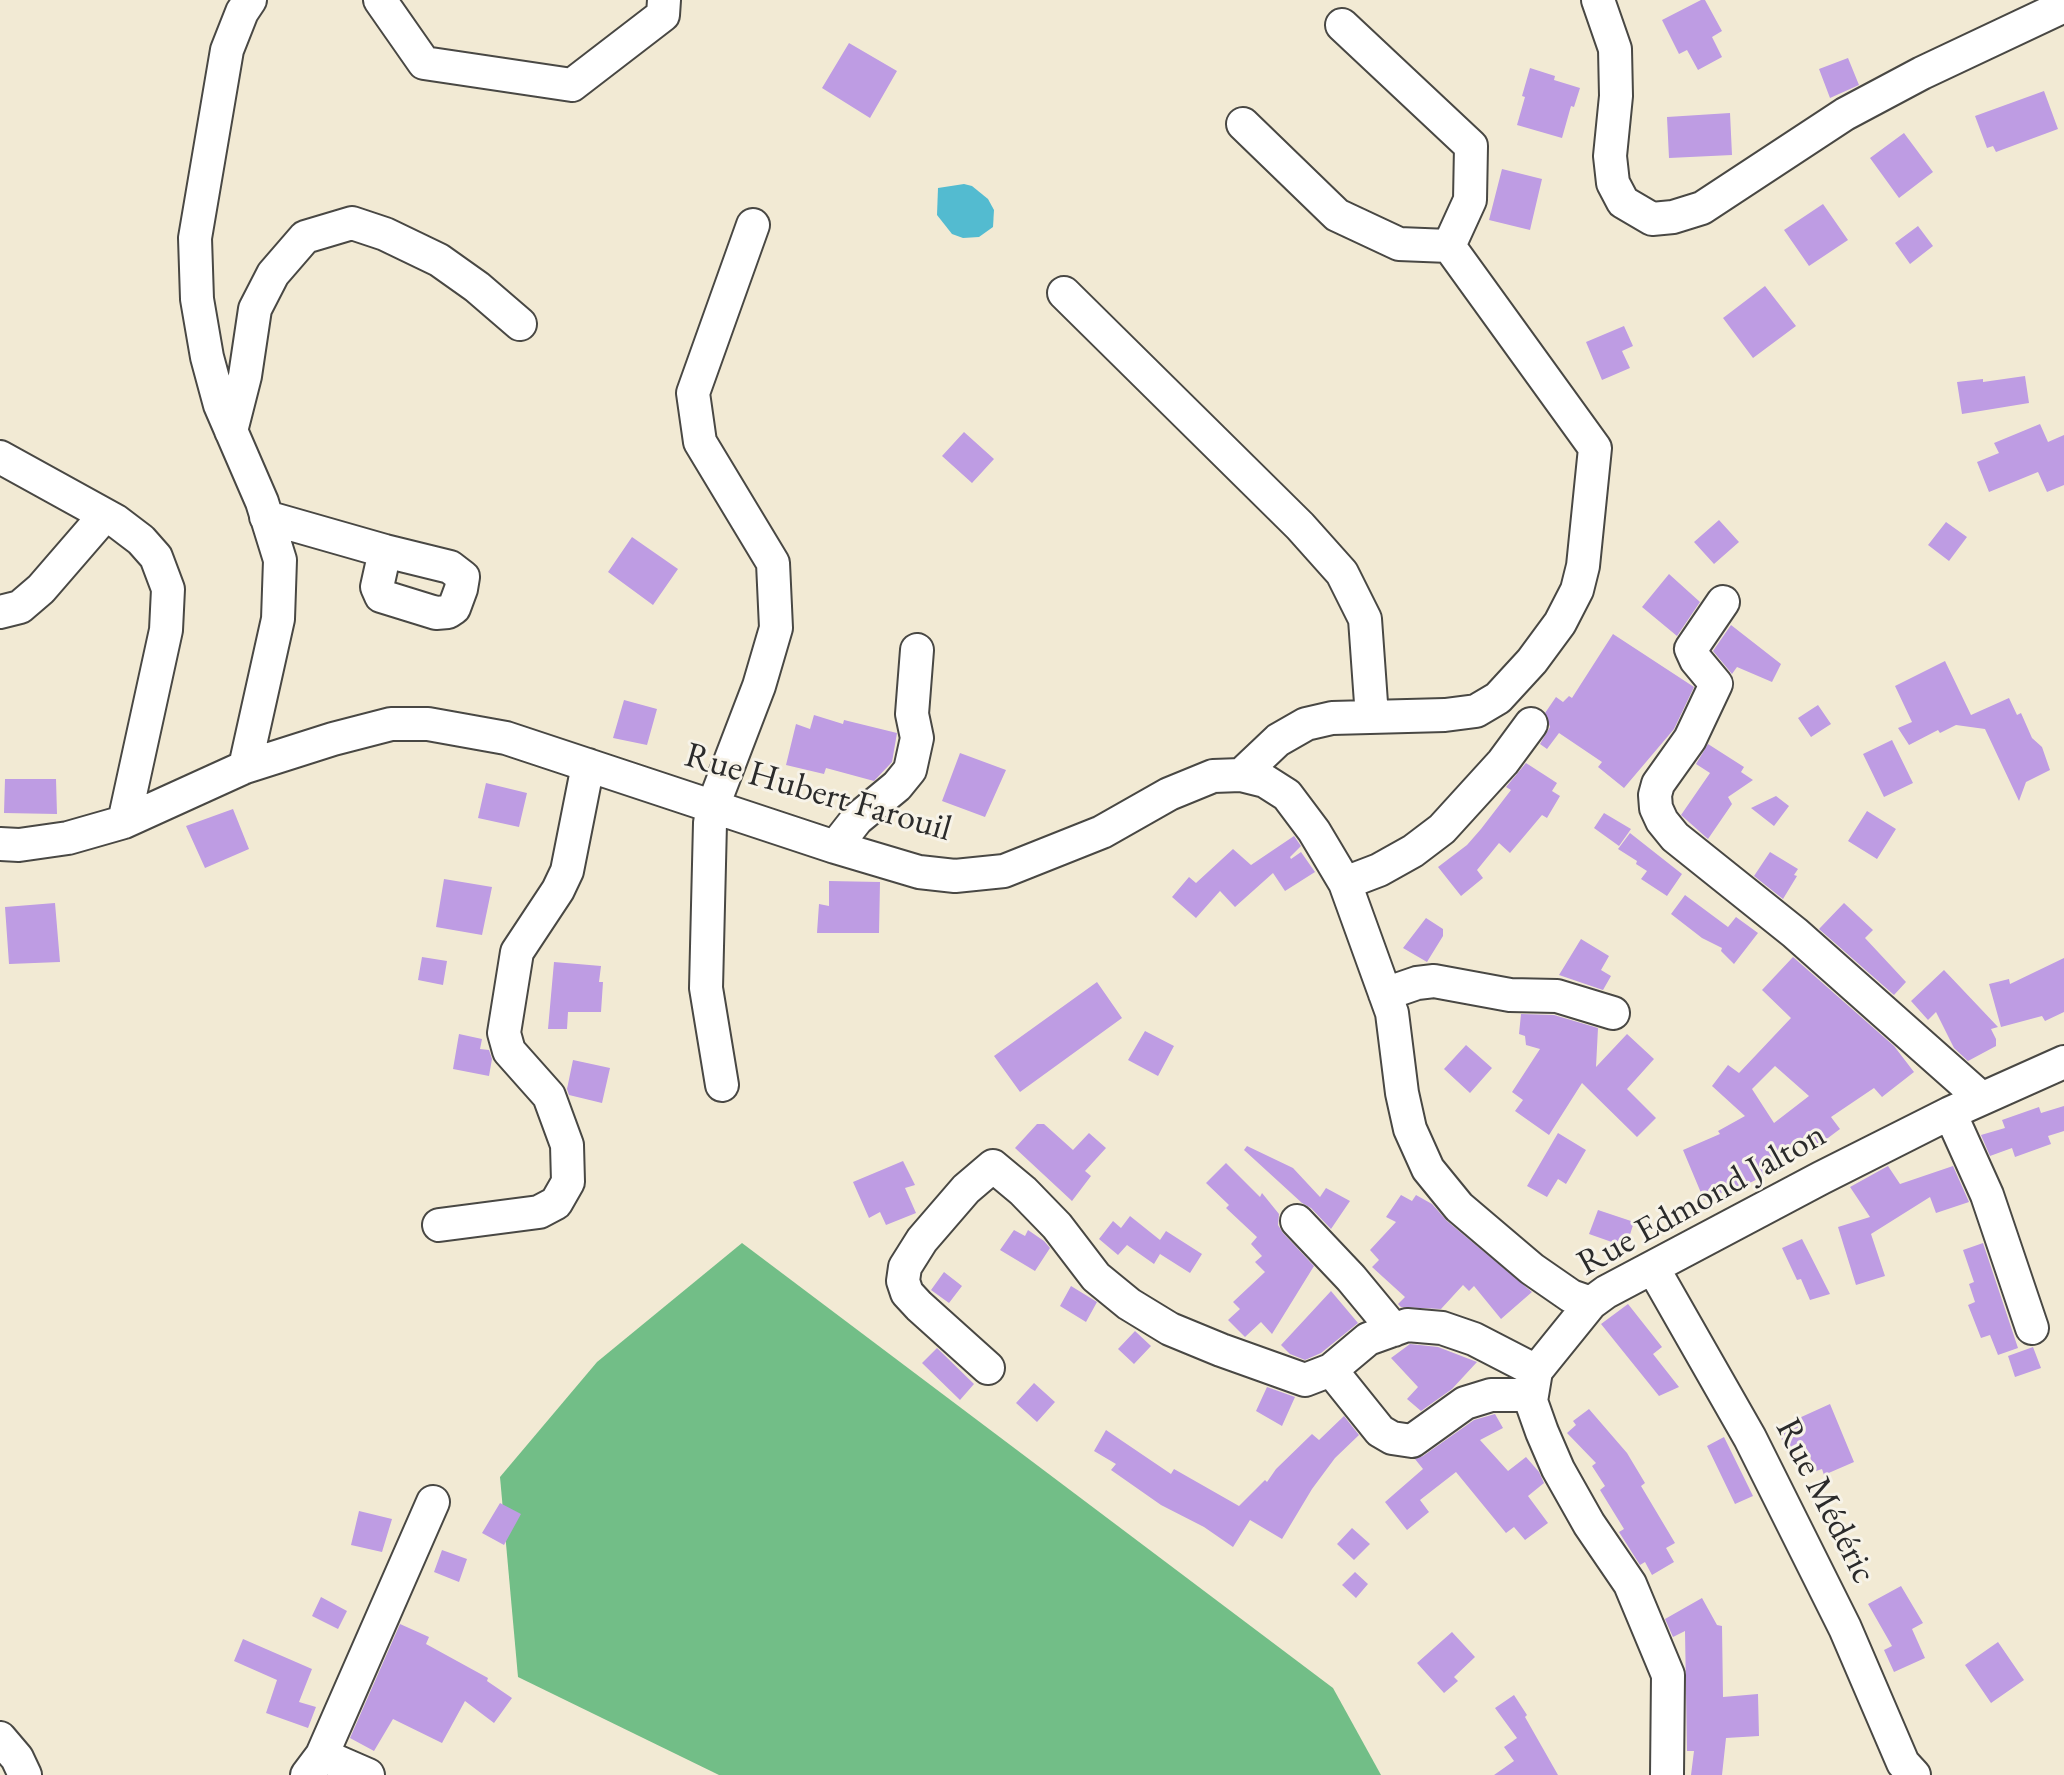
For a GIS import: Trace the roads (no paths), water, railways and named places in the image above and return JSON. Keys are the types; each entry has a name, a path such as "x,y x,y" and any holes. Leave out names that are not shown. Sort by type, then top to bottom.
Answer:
{"street":[{"path":"245,767 278,619 280,560 266,517 220,405 207,357 197,299 195,238 227,50 250,0"},
{"path":"380,0 424,63 572,85 663,15 664,0"},
{"path":"1598,0 1615,49 1616,96 1610,156 1613,183 1623,202 1652,219 1673,217 1702,208 1845,114 1922,73 2064,6"},
{"path":"1342,25 1471,146 1470,200 1449,246"},
{"path":"1243,124 1337,215 1399,244 1449,246"},
{"path":"231,431 245,376 255,309 273,274 305,237 352,223 385,234 439,260 520,324"},
{"path":"722,1085 706,988 707,885 713,806 759,686 776,628 773,563 700,442 693,393 753,225"},
{"path":"1241,775 1278,740 1306,724 1332,718 1445,715 1476,711 1498,698 1532,661 1560,623 1577,590 1583,566 1595,448 1449,246"},
{"path":"1064,293 1300,526 1342,573 1365,619 1372,717"},
{"path":"0,457 105,515 141,540 156,557 168,589 166,630 124,822"},
{"path":"0,612 20,607 41,589 105,515"},
{"path":"266,517 385,551"},
{"path":"1723,602 1691,649 1716,684 1690,739 1658,784 1656,808 1662,821 1675,837 1795,933 1981,1098"},
{"path":"835,847 857,819 897,786 910,770 917,738 912,714 917,650"},
{"name":"Rue Hubert Farouil","path":"0,844 19,845 68,838 124,822 245,767 391,724 428,724 506,738 835,847 919,872 955,876 1004,871 1102,832 1169,794 1213,776 1241,775 1265,781 1287,795 1314,831 1345,883 1392,1013 1407,1117 1428,1169 1459,1207 1532,1269 1571,1296 1591,1303"},
{"path":"1345,883 1379,870 1413,851 1442,829 1503,762 1531,724"},
{"path":"439,1225 539,1212 556,1203 568,1182 567,1145 549,1096 509,1051 504,1033 517,952 567,871 588,765"},
{"path":"1385,994 1417,983 1434,981 1510,995 1557,996 1613,1013"},
{"name":"Rue Edmond Jalton","path":"1534,1383 1591,1303 1950,1113 2064,1062"},
{"path":"1950,1113 1987,1195 2032,1328"},
{"path":"988,1368 919,1306 907,1293 903,1281 905,1267 922,1240 966,1189 993,1166 1057,1226 1096,1277 1129,1304 1170,1329 1221,1350 1305,1380 1331,1370 1368,1339 1407,1325 1442,1328 1474,1339 1534,1383"},
{"path":"1297,1221 1351,1278 1394,1330"},
{"name":"Rue Médéric","path":"1653,1268 1750,1438 1845,1628 1903,1763 1914,1775"},
{"path":"1331,1370 1380,1431 1392,1438 1412,1441 1465,1403 1534,1383"},
{"path":"1534,1383 1531,1401 1558,1469 1589,1524 1630,1584 1668,1675 1667,1775"},
{"path":"368,1775 315,1765 433,1502"},
{"path":"0,1738 17,1758 25,1775"}],"water":[{"path":"964,184 972,186 988,199 994,210 993,227 979,237 963,238 952,234 937,215 938,188"}]}
